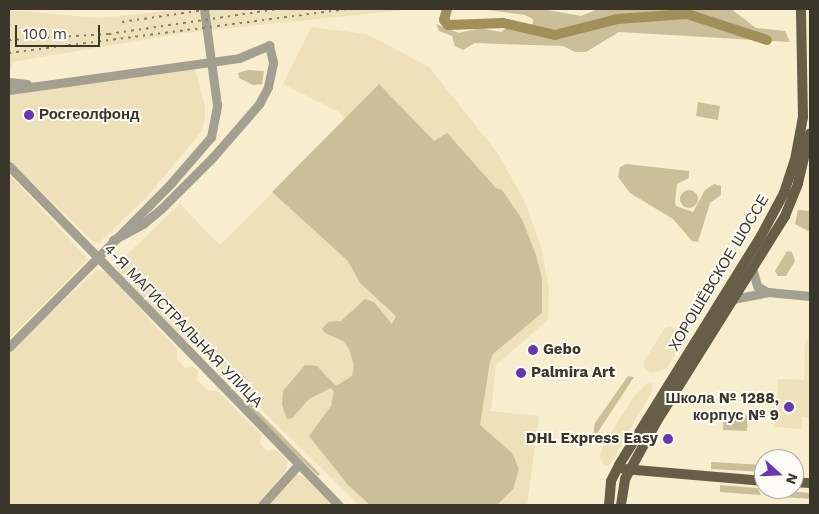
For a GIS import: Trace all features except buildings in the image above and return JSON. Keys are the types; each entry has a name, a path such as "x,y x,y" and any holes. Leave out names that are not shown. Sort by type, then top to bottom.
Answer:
{"main road":[{"name":"ХОРОШЁВСКОЕ ШОССЕ","path":"609,505 613,474 761,236 784,193 795,160 803,117 800,9"},
{"name":"ХОРОШЁВСКОЕ ШОССЕ","path":"621,505 630,469 790,206 810,133"},
{"path":"628,450 624,461 630,469"},
{"path":"613,474 618,469 630,469 754,479"}],"street":[{"path":"9,347 211,137 217,114 204,9"},
{"path":"9,90 239,58 268,45 274,60 268,87 259,104 181,189 143,224 113,240"},
{"path":"9,82 40,86"},
{"name":"4-Я МАГИСТРАЛЬНАЯ УЛИЦА","path":"9,166 339,505"},
{"path":"752,268 757,286 768,292"},
{"path":"733,299 768,292 810,296"},
{"path":"262,505 298,465"}],"shaded area":[{"path":"186,9 414,9 183,33 12,62 12,67 9,68 9,10 100,18"},
{"path":"481,9 542,9 581,16 598,9 731,9 756,28 785,31 790,42 619,32 586,52 575,52 563,46 475,43 463,50 455,46 452,36 439,31 436,24 459,33 480,28 501,32 508,27 525,32 533,23 533,19 525,15"},
{"path":"311,27 367,34 429,67 499,155 525,202 542,249 549,290 548,320 496,365 491,411 539,416 527,505 359,505 192,341 182,341 115,266 180,204 220,245 346,120 339,112 283,84"},
{"path":"195,68 205,107 205,120 201,132 147,197 99,243 92,241 9,160 9,93"},
{"path":"248,70 264,71 262,84 253,85 239,78 238,73"},
{"path":"379,84 434,141 447,133 496,188 502,190 522,219 536,255 542,278 542,313 493,354 490,361 480,425 513,454 519,470 513,489 497,505 370,505 348,485 309,436 331,406 334,392 331,388 309,399 292,418 287,419 282,405 283,391 305,365 317,366 336,386 352,376 354,366 349,349 343,341 325,333 322,329 328,322 341,321 365,299 374,302 392,324 396,316 360,283 348,261 272,192"},
{"path":"698,102 720,106 718,120 696,116"},
{"path":"626,164 689,171 689,178 677,184 675,202 676,206 693,212 705,190 714,184 721,186 721,195 710,203 698,242 692,241 673,219 630,193 618,177 620,167"},
{"path":"9,174 88,259 9,339"},
{"path":"689,190 695,193 698,199 695,205 689,208 683,205 680,199 683,193"},
{"path":"798,210 810,211 810,232 795,224"},
{"path":"787,251 792,252 795,261 786,276 778,276 775,271"},
{"path":"97,269 106,272 177,349 177,359 185,368 193,367 198,371 197,380 209,391 217,391 262,435 259,443 267,451 275,449 287,460 287,470 256,505 9,505 9,353"},
{"path":"670,326 682,333 683,341 666,369 650,373 644,368 644,361 665,328"},
{"name":"Школа № 1288, корпус № 9","path":"810,335 810,418 802,417 802,429 775,427 778,379 804,380 805,343"},
{"path":"628,376 634,377 592,441 595,423"},
{"path":"652,383 652,391 609,466 604,465 600,457 603,446 634,396 646,384"},
{"path":"250,403 320,474 318,476 247,406"},
{"path":"724,413 748,415 747,431 723,430"},
{"path":"711,462 754,464 754,471 711,469"},
{"path":"299,474 333,505 267,505 293,476"},
{"path":"720,485 754,488 754,494 720,492"},
{"path":"804,493 810,493 810,499 804,499"}],"waterway":[{"path":"447,9 444,20 448,25 503,23 555,35 618,19 687,14 767,40"}],"railway":[{"path":"122,22 211,9"},
{"path":"9,40 109,34 279,9"},
{"path":"9,53 347,9"}],"place":[{"name":"Росгеолфонд","path":"29,115"},
{"name":"Gebo","path":"533,350"},
{"name":"Palmira Art","path":"521,373"},
{"name":"Школа № 1288, корпус № 9","path":"789,407"},
{"name":"DHL Express Easy","path":"668,439"}]}
